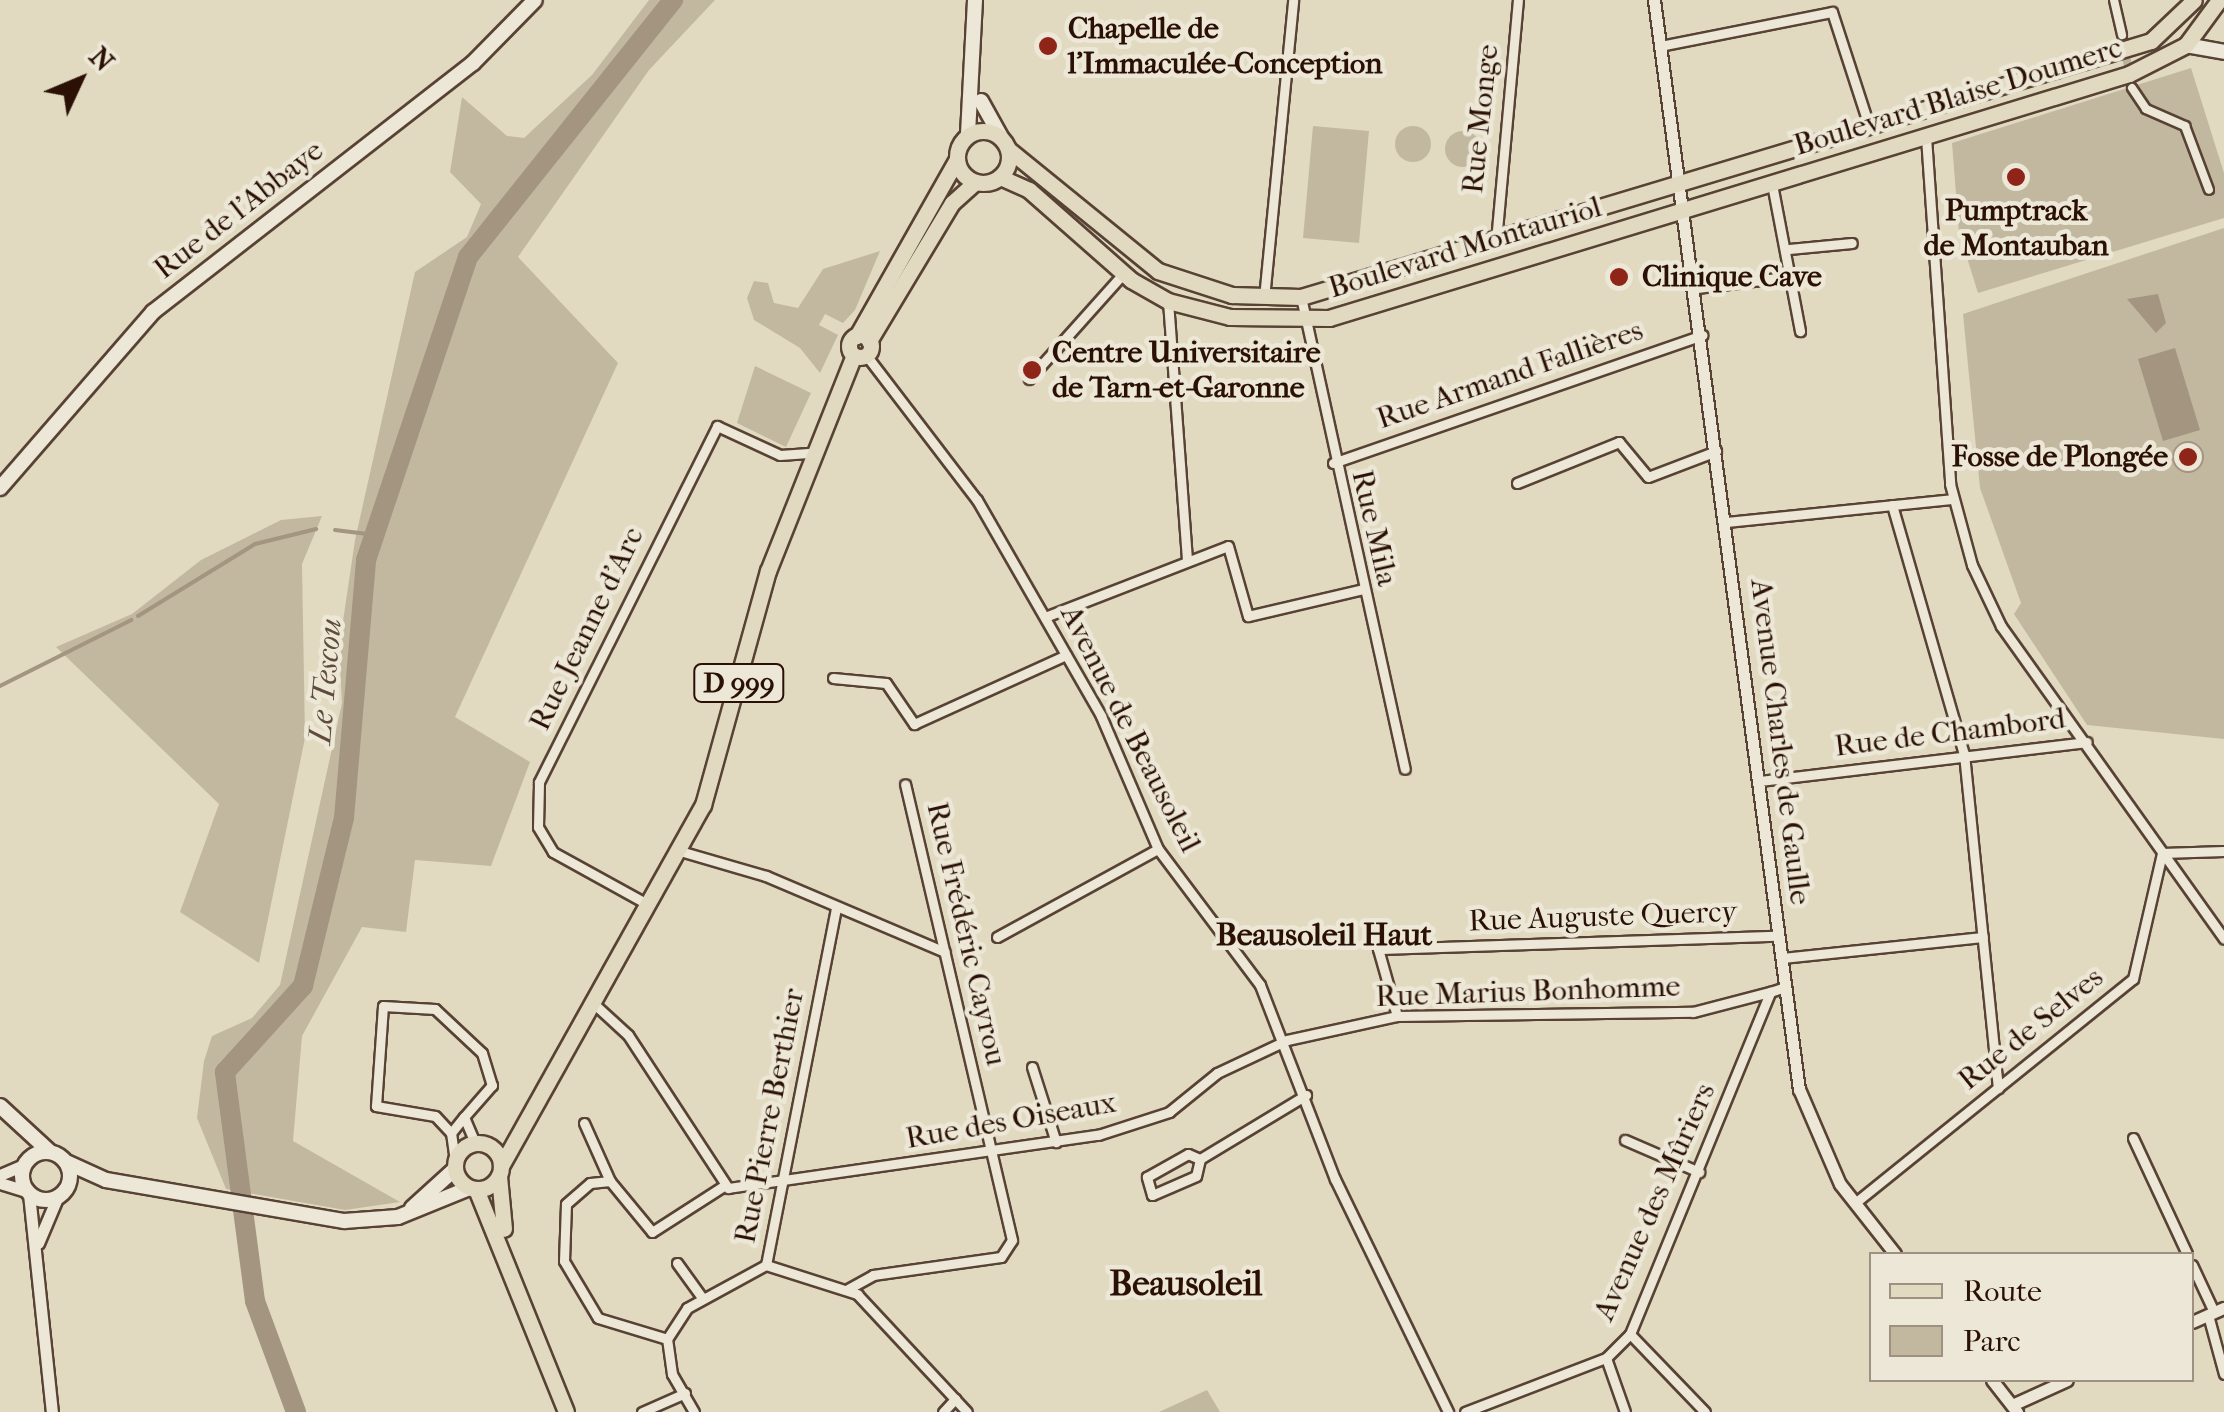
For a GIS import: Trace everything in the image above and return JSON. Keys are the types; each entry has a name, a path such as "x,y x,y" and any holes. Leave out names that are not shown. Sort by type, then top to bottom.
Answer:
{"main road":[{"name":"Rue de l'Abbaye","path":"0,488 153,312 473,63 536,0"},
{"path":"976,0 968,134 957,158 975,182 1000,177 1005,143 982,109 976,46"},
{"name":"Boulevard Blaise Doumerc","path":"1683,187 2150,40 2194,0"},
{"name":"Boulevard Blaise Doumerc","path":"1688,209 2129,74 2186,46 2219,0"},
{"path":"2186,46 2224,52"},
{"path":"968,134 1005,143"},
{"name":"Boulevard Montauriol","path":"1005,143 1158,271 1264,298 1301,297 1497,244 1683,187"},
{"name":"D 999","path":"500,1171 529,1110 680,851 720,757 768,571 812,453 957,158"},
{"name":"Boulevard Montauriol","path":"1000,177 1029,190 1123,274 1168,301 1230,318 1303,322 1688,209"},
{"name":"D 999","path":"861,347 952,204 975,182"},
{"path":"0,1106 50,1152 106,1180 344,1220 398,1216 473,1188 500,1171"},
{"name":"D 999","path":"478,1143 529,1110"},
{"path":"14,1121 28,1192 61,1195 106,1180"},
{"path":"398,1216 478,1143 500,1171 506,1253"},
{"path":"24,1164 50,1152"},
{"path":"61,1195 66,1162"},
{"path":"455,1165 473,1188 506,1253 566,1412"}],"street":[{"path":"1264,298 1293,0"},
{"name":"Rue Monge","path":"1497,244 1518,0"},
{"name":"Avenue Charles de Gaulle","path":"1654,0 1688,209 1778,936 1811,1128 1855,1203 1893,1252"},
{"path":"2114,0 2122,35"},
{"path":"1660,46 1832,12 1870,128"},
{"path":"2132,88 2146,108 2185,126 2209,190"},
{"path":"1926,137 1952,498 2000,626 2087,742 2224,939"},
{"path":"1772,184 1789,249 1800,331"},
{"path":"1789,249 1852,243"},
{"path":"1029,379 1123,274"},
{"path":"1698,288 1791,276"},
{"name":"Rue Mila","path":"1301,297 1333,463 1405,769"},
{"path":"1168,301 1187,559"},
{"name":"Rue Armand Fallières","path":"1333,463 1702,335"},
{"name":"Avenue de Beausoleil","path":"861,347 963,478 1066,655 1158,849 1260,985 1287,1040 1335,1180 1448,1412"},
{"name":"Rue Jeanne d'Arc","path":"648,905 553,852 538,828 539,782 714,430 722,425 780,454 812,453"},
{"path":"1516,483 1619,442 1648,477 1716,451"},
{"path":"1726,522 1952,498"},
{"path":"1892,504 1964,754 1998,1088"},
{"path":"1045,617 1228,546 1248,616 1362,588"},
{"path":"832,678 886,683 914,724 1066,655"},
{"name":"Rue de Chambord","path":"1760,781 2087,742"},
{"name":"Rue Frédéric Cayrou","path":"848,1289 873,1275 1009,1252 992,1154 905,784"},
{"path":"997,937 1158,849"},
{"path":"680,851 836,907 945,952"},
{"path":"2162,853 2224,851"},
{"name":"Rue de Selves","path":"1855,1203 2133,980 2162,853"},
{"name":"Rue Pierre Berthier","path":"702,1298 766,1265 786,1182 836,907"},
{"name":"Rue Auguste Quercy","path":"1396,1016 1378,949 1778,936"},
{"path":"1782,958 1983,938"},
{"path":"1770,992 1786,987"},
{"name":"Rue Marius Bonhomme","path":"1287,1040 1396,1016 1693,1012 1770,992"},
{"name":"Avenue des Mûriers","path":"1465,1412 1606,1358 1630,1334 1770,992"},
{"path":"592,1002 628,1035 722,1187"},
{"path":"451,1132 490,1093 491,1070 435,1009 383,1006 372,1098 380,1110 441,1118 451,1132 455,1165"},
{"name":"Rue des Oiseaux","path":"584,1123 610,1181 652,1232 722,1187 992,1154 1056,1142 1169,1112 1218,1073 1287,1040"},
{"path":"1032,1067 1056,1142"},
{"path":"1200,1159 1188,1154 1147,1177 1152,1195 1196,1176 1200,1159 1306,1094"},
{"path":"464,1118 478,1143"},
{"path":"2132,1138 2186,1252"},
{"path":"1625,1140 1699,1172"},
{"path":"0,1179 24,1164"},
{"path":"0,1179 28,1192 52,1412"},
{"path":"610,1181 566,1204 564,1261 598,1318 667,1339"},
{"path":"37,1247 61,1195"},
{"path":"667,1339 702,1298 677,1263"},
{"path":"766,1265 848,1289 967,1412"},
{"path":"2194,1268 2215,1312 2224,1374"},
{"path":"1630,1334 1705,1412"},
{"path":"667,1339 694,1412"},
{"path":"1606,1358 1625,1412"},
{"path":"1994,1382 2014,1408 2063,1382"},
{"path":"642,1412 685,1393"},
{"path":"943,1412 954,1399"}],"green space":[{"path":"649,0 715,0 649,70 518,257 618,363 455,717 530,762 491,866 415,860 406,932 362,927 302,1036 293,1141 400,1202 345,1210 226,1189 197,1118 204,1061 212,1036 252,1018 280,985 342,703 339,648 355,540 415,272 467,237 481,204 450,172 462,97 507,136 524,138 592,75"},
{"path":"2191,68 2224,173 2224,218 1978,293 1959,232 1952,143"},
{"path":"1313,126 1369,131 1359,243 1303,238"},
{"path":"1413,126 1426,131 1431,144 1426,157 1413,162 1400,157 1395,144 1400,131"},
{"path":"1463,131 1476,136 1481,149 1476,162 1463,167 1450,162 1445,149 1450,136"},
{"path":"2224,228 2224,739 2087,725 2014,614 2021,603 1980,488 1963,314"},
{"path":"880,251 855,310 843,323 825,314 819,325 838,335 820,373 800,348 754,320 747,298 754,281 768,283 774,303 798,308 823,269"},
{"path":"755,366 811,393 786,447 737,423"},
{"path":"322,516 302,564 305,738 259,963 180,912 219,804 56,647 132,614 201,560 281,520"},
{"path":"1207,1390 1220,1412 1159,1412"}],"shaded area":[{"path":"2158,294 2166,323 2156,333 2127,299"},
{"path":"2175,348 2200,430 2163,441 2138,359"},
{"name":"Fosse de Plongée","path":"2188,441 2199,446 2204,457 2199,468 2188,473 2177,468 2172,457 2177,446"}],"waterway":[{"name":"Le Tescou","path":"296,1412 255,1301 225,1072 303,986 344,818 366,560 468,257 673,0"},
{"path":"138,616 255,544 316,529"},
{"path":"335,530 376,535"},
{"path":"0,686 131,620"}],"tunnel":[{"path":"2122,35 2132,88"}],"place":[{"name":"Chapelle de l'Immaculée-Conception","path":"1048,46"},
{"name":"Pumptrack de Montauban","path":"2016,177"},
{"name":"Clinique Cave","path":"1619,277"},
{"name":"Centre Universitaire de Tarn-et-Garonne","path":"1032,370"},
{"name":"Fosse de Plongée","path":"2188,457"}],"district":[{"name":"Beausoleil Haut","path":"1324,935"},
{"name":"Beausoleil","path":"1186,1284"}]}
